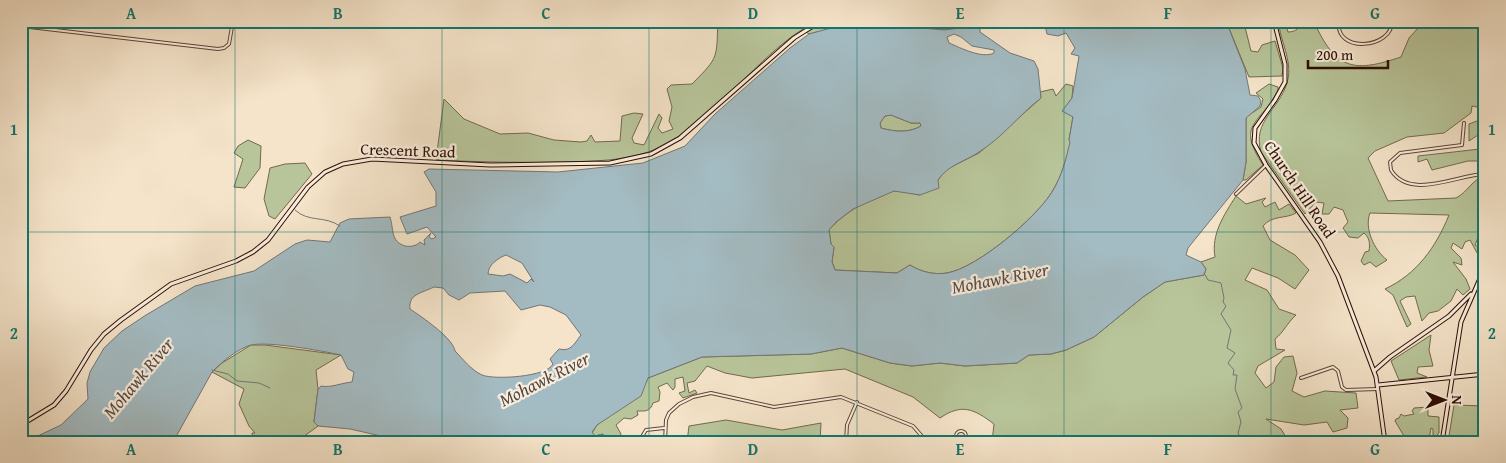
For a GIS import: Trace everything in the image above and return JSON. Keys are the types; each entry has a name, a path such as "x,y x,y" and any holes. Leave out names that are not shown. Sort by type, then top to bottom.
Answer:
{"street":[{"path":"21,26 218,49 227,48 231,38 232,21"},
{"name":"Crescent Road","path":"21,425 45,412 60,399 91,350 104,334 120,320 171,284 236,261 253,252 268,240 308,187 335,167 362,160 528,166 610,163 631,160 665,147 680,138 797,36 821,21"},
{"name":"Church Hill Road","path":"1274,21 1286,72 1285,82 1254,132 1256,148 1327,253 1338,276 1374,372 1378,387 1385,442"},
{"path":"1339,21 1338,28 1344,38 1350,43 1359,45 1384,38 1390,32 1392,21"},
{"path":"1464,123 1462,145 1400,153 1390,162 1391,170 1400,179 1415,184 1449,182 1485,174"},
{"path":"1236,194 1266,164"},
{"path":"1442,442 1461,322 1473,291 1485,268"},
{"path":"1374,372 1390,357 1449,316 1473,291"},
{"path":"1301,378 1333,367 1338,371 1342,387 1346,390 1485,374"},
{"path":"664,428 646,430 643,435 644,439 664,441 664,428 672,409 693,397 705,394 719,394 774,407 841,397 913,426 926,442"},
{"path":"846,442 847,425 857,402"}],"green space":[{"path":"718,21 817,21 788,39 690,128 665,145 653,150 628,157 590,161 436,160 444,99 464,119 500,134 528,133 554,140 581,142 587,141 591,135 595,142 620,141 622,116 634,113 643,114 632,138 634,143 644,145 659,114 662,118 658,128 662,133 673,129 669,121 672,107 667,89 671,85 692,84 708,68 715,56"},
{"path":"828,21 999,21 996,27 981,24 948,30 859,26 809,34 806,32"},
{"path":"1226,21 1247,21 1245,27 1251,51 1258,52 1262,45 1275,41 1283,68 1282,76 1249,77"},
{"path":"1302,21 1319,21 1316,26 1332,52 1340,60 1360,66 1372,65 1401,57 1409,38 1419,27 1414,21 1485,21 1485,112 1482,108 1472,106 1471,113 1444,133 1407,137 1375,151 1368,158 1388,201 1456,198 1477,180 1485,176 1478,197 1485,197 1485,232 1480,233 1475,245 1485,251 1485,257 1481,260 1470,240 1465,242 1462,249 1453,243 1451,248 1461,258 1462,265 1453,262 1466,279 1470,289 1463,295 1457,289 1451,301 1438,311 1429,313 1422,321 1415,296 1406,297 1400,301 1411,324 1407,327 1393,295 1385,289 1407,276 1424,258 1438,238 1449,215 1370,213 1368,225 1371,238 1378,251 1387,260 1376,267 1370,262 1364,265 1361,261 1365,252 1369,251 1366,235 1364,233 1358,238 1349,237 1343,228 1348,222 1343,210 1334,207 1329,214 1322,214 1324,203 1316,202 1305,214 1261,152 1260,132 1283,92 1289,76 1288,61 1279,26 1286,25 1288,32 1291,32 1300,26"},
{"path":"1066,84 1073,86 1072,98 1063,111 1073,116 1069,140 1071,141 1061,174 1044,203 1020,228 974,262 947,273 937,274 910,265 897,273 835,270 832,262 834,247 831,244 829,230 841,218 867,201 885,193 896,191 920,195 938,180 945,170 979,153 1041,98 1040,92 1053,89 1056,96"},
{"path":"1269,84 1278,87 1278,90 1254,124 1251,132 1251,140 1255,151 1263,165 1246,180 1243,180 1246,162 1246,117 1261,107 1263,99 1256,93"},
{"path":"891,115 911,123 920,123 921,126 912,130 902,131 881,128 880,123 885,116"},
{"path":"1485,118 1485,171 1482,170 1481,161 1468,161 1432,170 1427,159 1418,162 1418,156 1480,149 1483,137 1478,135 1469,141 1469,124"},
{"path":"248,140 261,146 260,168 245,188 234,187 243,159 234,153 238,146"},
{"path":"305,163 312,174 275,219 269,216 264,199 270,168 285,164"},
{"path":"1236,196 1246,204 1266,198 1262,202 1265,207 1275,202 1279,210 1289,204 1296,213 1271,220 1263,226 1270,240 1295,255 1309,270 1295,289 1278,278 1252,268 1245,280 1267,290 1279,309 1296,315 1275,339 1276,349 1285,350 1258,366 1255,373 1266,388 1274,382 1276,367 1284,357 1293,356 1297,373 1292,391 1304,397 1325,391 1356,393 1358,408 1340,410 1348,418 1347,428 1333,432 1327,422 1304,425 1266,419 1281,429 1289,442 992,442 994,424 974,412 961,409 955,410 940,418 913,397 845,369 752,378 725,373 707,366 695,381 687,383 689,393 695,390 697,393 683,398 679,393 685,391 683,377 675,379 673,390 667,383 658,387 660,392 659,401 653,403 645,411 637,411 638,415 631,419 624,418 616,425 621,434 618,442 609,442 603,434 595,436 592,433 597,425 644,386 648,378 702,357 811,354 842,348 890,363 912,366 940,363 965,366 1017,363 1029,355 1051,354 1066,350 1094,337 1143,297 1165,282 1204,275 1206,269 1201,262 1215,257 1214,249 1217,233 1223,218"},
{"path":"1431,335 1429,350 1433,366 1418,367 1417,373 1427,377 1399,380 1391,361"},
{"path":"251,345 265,345 341,355 316,370 318,389 314,422 318,426 303,437 304,442 254,442 252,433 255,433 249,426 239,404 244,389 212,372 222,363"},
{"path":"1454,405 1485,406 1485,442 1448,442"},
{"path":"1428,407 1428,416 1439,417 1439,433 1436,436 1433,435 1433,429 1431,428 1429,440 1426,442 1411,439 1407,441 1395,421 1396,419 1401,414 1404,416 1414,414 1412,411 1414,408"},
{"path":"726,420 782,430 821,423 820,442 687,442 689,426"}],"water":[{"name":"Mohawk River","path":"1044,21 1226,21 1245,69 1250,95 1258,96 1261,101 1260,106 1246,118 1246,162 1243,180 1188,248 1186,255 1201,262 1206,269 1204,275 1165,282 1143,297 1094,337 1066,350 1051,354 1029,355 1017,363 965,366 940,363 912,366 890,363 842,348 811,354 702,357 648,378 641,396 597,425 592,432 595,436 603,434 609,442 384,442 381,436 350,429 318,426 314,422 318,389 321,386 352,382 354,372 348,369 341,355 296,347 259,344 240,349 212,372 173,442 25,442 61,425 88,399 87,383 90,372 104,348 122,331 195,286 254,271 295,244 307,240 330,242 340,223 349,219 390,217 393,234 400,244 411,246 420,242 425,245 424,240 431,233 429,237 432,239 436,237 427,227 407,234 400,217 436,206 436,192 424,172 429,169 558,172 643,163 685,146 715,114 790,48 809,34 831,28 900,26 944,30 976,26 980,27 980,32 1010,53 1034,61 1038,69 1041,98 988,146 942,175 938,180 939,188 920,195 894,191 853,209 829,230 831,244 834,247 832,262 835,270 897,273 910,265 923,271 942,274 959,269 989,252 1020,228 1044,203 1061,174 1070,142 1073,117 1062,111 1072,98 1079,56 1071,54 1075,48 1066,33 1058,36 1047,34","holes":["954,34 972,46 994,50 994,53 984,55 971,52 949,43 947,37","891,115 911,123 920,123 921,126 912,130 902,131 881,128 880,123 885,116","506,255 522,263 534,282 531,279 527,283 510,274 503,276 488,274 488,271 497,260","434,287 443,288 449,295 459,300 470,293 505,291 521,310 540,305 550,307 566,315 581,335 569,348 559,349 550,359 553,364 541,372 508,377 482,375 464,361 443,334 410,309 411,300"]}],"waterway":[{"path":"295,210 311,218 328,221 340,226"},
{"path":"1204,273 1208,280 1221,283 1223,302 1226,306 1221,314 1231,330 1227,348 1235,353 1228,363 1234,370 1233,375 1237,375 1235,389 1242,408 1238,412 1241,422 1238,433 1242,442"},
{"path":"212,370 228,374 237,381 259,383 270,388"}]}
